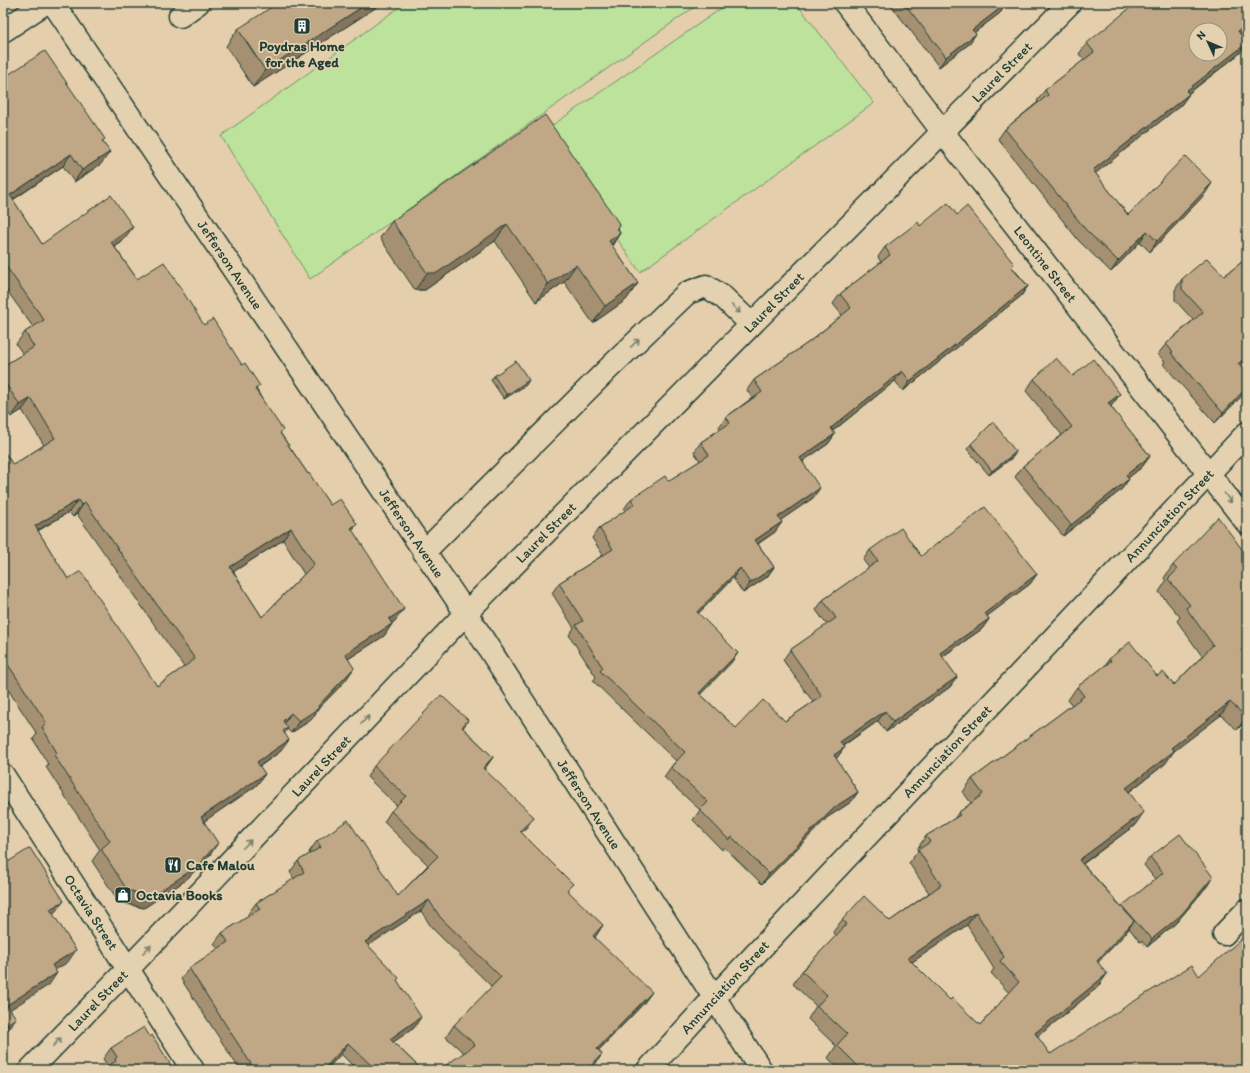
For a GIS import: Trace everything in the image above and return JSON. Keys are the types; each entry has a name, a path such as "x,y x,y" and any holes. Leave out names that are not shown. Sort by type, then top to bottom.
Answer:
{"street":[{"path":"3,31 45,3"},
{"name":"Jefferson Avenue","path":"53,3 466,613 761,1070"},
{"path":"180,16 198,3"},
{"name":"Leontine Street","path":"845,3 942,131 1247,523"},
{"name":"Laurel Street","path":"30,1070 466,613 1070,3"},
{"path":"424,552 607,370 687,293 706,286 723,297 751,324"},
{"name":"Annunciation Street","path":"648,1070 1247,432"},
{"name":"Octavia Street","path":"3,775 193,1070"},
{"path":"1224,934 1247,910"}],"green space":[{"path":"405,3 700,3 310,279 221,136"},
{"path":"729,3 796,3 874,103 640,272 556,150 550,127"}],"building":[{"name":"Poydras Home for the Aged","path":"278,3 368,3 265,70 238,29"},
{"path":"904,3 1007,3 972,30 976,34 946,57"},
{"path":"1136,3 1247,3 1247,24 1238,31 1247,43 1228,58 1228,22 1188,22 1188,62 1223,62 1186,91 1189,94 1093,170 1128,215 1185,156 1212,183 1157,241 1147,231 1118,261 1086,230 1005,129 1048,95 1045,90 1094,52 1087,43"},
{"path":"45,51 105,139 102,141 110,152 82,170 71,154 10,195 42,244 111,195 133,227 111,242 137,279 164,262 204,325 213,319 242,365 245,363 260,386 255,389 283,430 280,433 308,474 309,473 330,505 340,499 357,524 351,528 404,609 389,619 392,624 345,654 354,668 318,706 319,708 299,721 291,713 283,721 288,728 283,731 289,740 257,762 265,774 201,817 218,843 195,868 152,896 127,890 101,849 110,841 54,755 57,753 42,727 46,725 46,722 3,657 3,450 13,465 55,438 31,398 20,405 3,380 3,366 34,347 25,332 44,320 3,262 3,78","holes":["78,500 81,505 85,502 195,659 157,686 81,571 68,579 35,526","291,528 314,564 262,617 230,567"]},
{"path":"545,115 620,225 617,228 620,233 609,241 638,283 605,306 576,265 548,284 507,224 437,273 427,273 392,221"},
{"path":"948,203 957,215 967,206 1014,264 1011,267 1028,286 910,381 902,371 831,428 835,434 800,458 820,488 778,517 782,522 755,540 774,567 750,583 740,568 697,612 738,653 699,693 736,728 763,700 785,721 822,696 790,650 836,618 823,600 878,561 870,550 901,528 921,556 985,507 1037,574 985,613 989,619 940,653 957,677 893,722 885,711 840,742 844,748 834,755 858,792 835,807 769,874 732,837 729,840 700,810 708,802 671,767 685,752 600,671 603,668 576,625 583,621 559,583 613,549 599,528 635,504 631,499 665,476 668,481 709,455 701,442 730,423 726,417 762,392 754,380 809,342 851,308 840,294 890,255 885,247 918,222 920,226"},
{"path":"1207,258 1224,276 1247,258 1247,356 1238,364 1247,374 1247,387 1223,413 1171,353 1173,352 1166,344 1203,312 1182,289 1182,279"},
{"path":"1056,358 1073,376 1093,359 1120,394 1108,403 1150,456 1126,475 1129,479 1071,525 1023,466 1072,427 1034,379"},
{"path":"516,361 529,380 507,395 494,376"},
{"path":"993,422 1016,452 992,471 971,444"},
{"path":"1218,517 1247,556 1247,716 1246,717 1230,702 1171,748 1174,751 1126,788 1144,812 1079,860 1134,921 1097,961 1107,974 1035,1033 1050,1054 1192,965 1199,976 1247,934 1247,1070 1015,1070 1013,1067 1011,1070 862,1070 837,1045 847,1034 817,1006 827,995 802,971 847,924 842,920 864,896 890,921 941,885 918,850 930,842 926,836 960,815 958,813 983,794 972,779 1084,696 1077,687 1111,661 1109,659 1130,642 1157,676 1163,672 1174,685 1213,645 1186,608 1190,605 1168,579 1177,570 1173,565","holes":["976,912 1004,957 1000,961 1019,982 980,1025 952,998 950,1000 908,958"]},
{"path":"441,695 468,720 462,727 493,757 483,768 534,817 520,831 573,884 567,890 603,925 593,936 652,992 597,1049 602,1054 587,1070 439,1070 475,1045 454,1025 501,977 440,917 429,900 365,942 399,978 397,980 421,1017 390,1039 422,1070 376,1070 348,1043 323,1070 255,1070 189,968 228,942 222,933 260,909 256,903 304,872 298,861 321,847 317,841 348,820 398,896 438,856 391,811 406,796 374,766"},
{"path":"1180,834 1213,877 1181,915 1152,939 1122,906 1163,873 1150,857"},
{"path":"30,848 64,901 50,909 76,950 52,965 57,973 7,1005 16,1018 3,1027 3,865"},
{"path":"144,1027 150,1037 152,1035 174,1070 102,1070 116,1061 115,1059 117,1057 111,1048"}],"place":[{"name":"Poydras Home for the Aged","path":"302,26"},
{"name":"Cafe Malou","path":"173,865"},
{"name":"Octavia Books","path":"123,895"}]}
